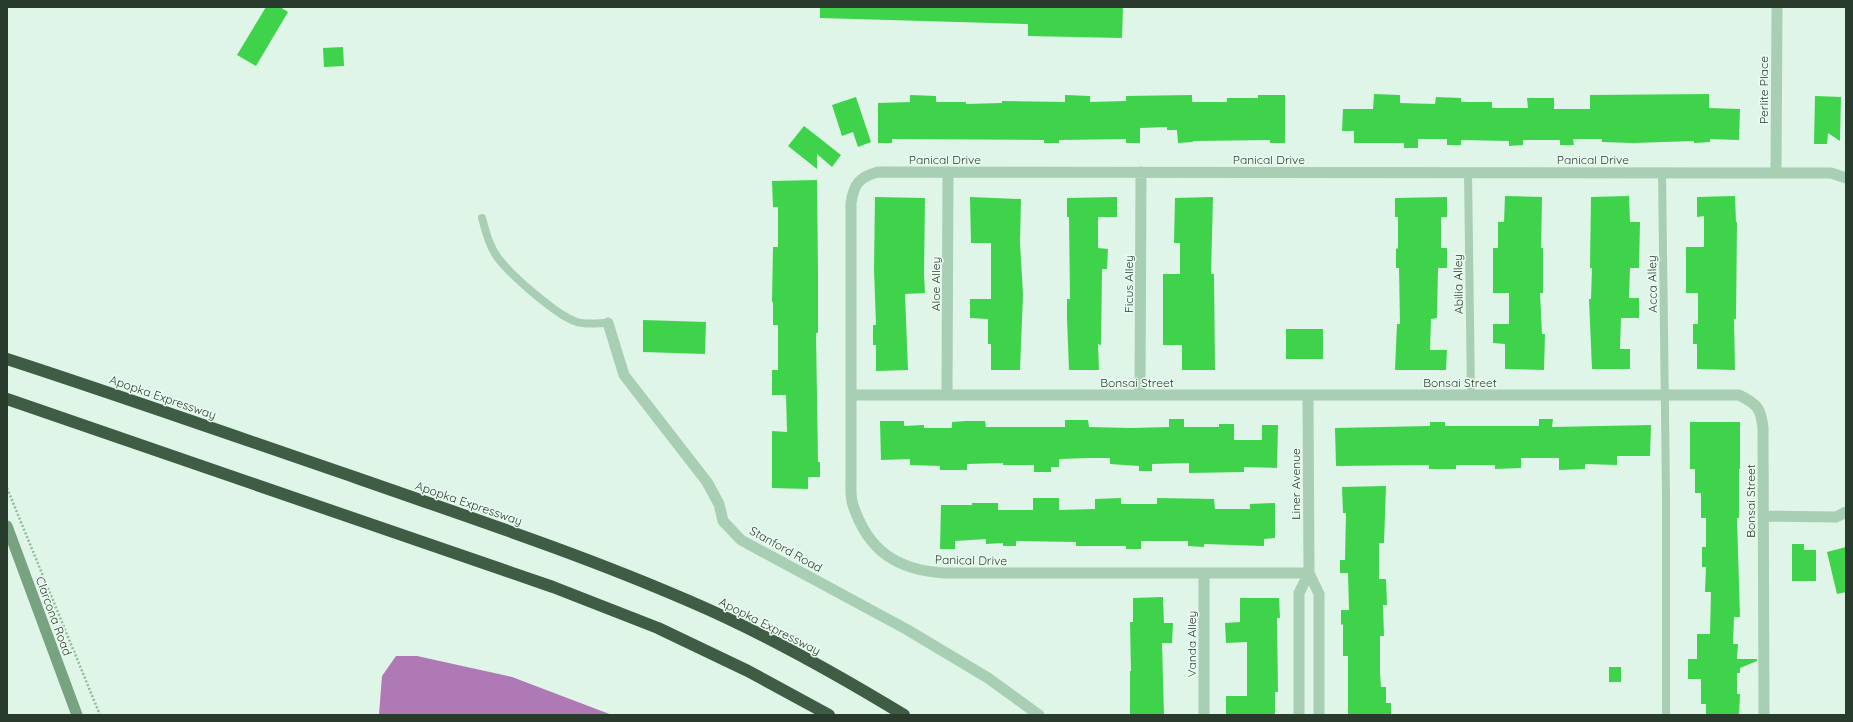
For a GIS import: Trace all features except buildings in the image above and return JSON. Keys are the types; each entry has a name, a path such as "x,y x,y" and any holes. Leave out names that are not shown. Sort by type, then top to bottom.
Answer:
{"highway":[{"name":"Apopka Expressway","path":"7,359 467,516 602,565 692,602 765,638 849,682 904,715"},
{"path":"7,399 444,548 574,595 665,631 748,671 829,715"}],"main road":[{"name":"Clarcona Road","path":"7,526 77,715"}],"street":[{"name":"Perlite Place","path":"1776,172 1777,7"},
{"name":"Panical Drive","path":"1308,573 944,574 908,568 888,557 872,542 862,526 852,504 851,203 853,190 860,180 868,175 878,172 1776,172 1831,173 1846,178"},
{"name":"Aloe Alley","path":"947,395 948,172"},
{"name":"Ficus Alley","path":"1140,395 1141,172"},
{"name":"Stanford Road","path":"608,323 624,375 707,482 720,504 723,521 742,540 906,629 988,678 1039,715"},
{"name":"Bonsai Street","path":"851,395 1739,395 1754,403 1761,413 1763,428 1764,715"},
{"name":"Liner Avenue","path":"1299,715 1299,593 1308,573 1308,395"},
{"path":"1763,516 1836,517 1846,512"},
{"name":"Vanda Alley","path":"1204,573 1204,715"},
{"name":"Liner Avenue","path":"1308,573 1319,594 1319,715"}],"lane":[{"name":"Abilia Alley","path":"1468,172 1471,394"},
{"name":"Acca Alley","path":"1662,172 1665,394 1666,715"},
{"path":"482,218 488,241 498,258 525,285 549,305 577,322 608,323"}],"path":[{"path":"7,488 100,715"}],"shaded area":[{"path":"396,656 417,656 512,677 612,715 379,715 382,676"}]}
